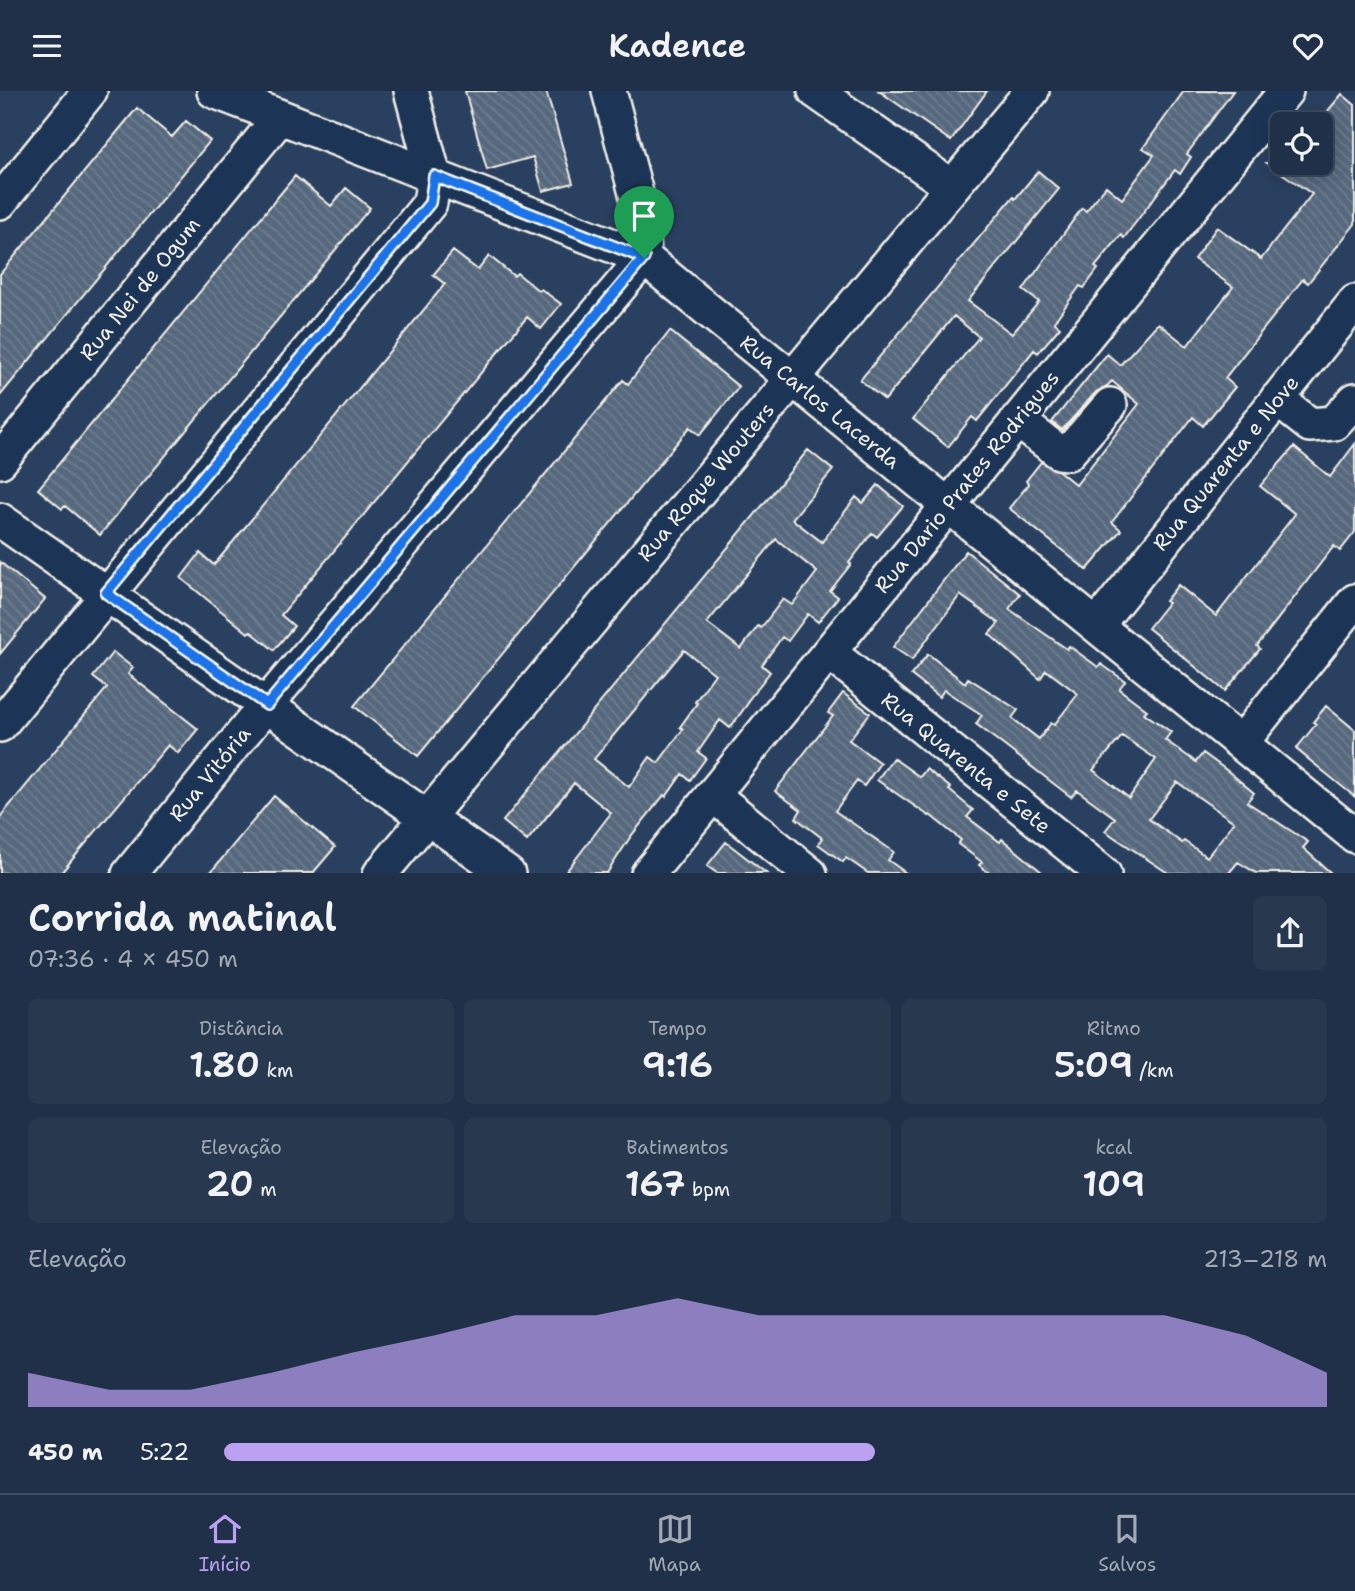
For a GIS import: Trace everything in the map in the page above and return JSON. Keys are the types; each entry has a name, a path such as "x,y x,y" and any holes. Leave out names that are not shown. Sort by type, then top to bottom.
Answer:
{"street":[{"path":"0,202 90,91"},
{"name":"Rua Carlos Lacerda","path":"214,91 644,258 1355,836"},
{"path":"0,725 106,593 430,203 434,176 411,91"},
{"path":"609,91 642,216 644,258"},
{"path":"815,91 952,187"},
{"name":"Rua Roque Wouters","path":"380,873 1032,91"},
{"name":"Rua Dario Prates Rodrigues","path":"648,873 1286,91"},
{"name":"Rua Nei de Ogum","path":"0,461 280,117"},
{"name":"Rua Vitória","path":"129,873 644,258"},
{"name":"Rua Quarenta e Nove","path":"1097,625 1355,302"},
{"path":"1277,399 1310,425 1334,423 1355,400"},
{"path":"1017,420 1059,453 1068,453 1110,405"},
{"path":"0,520 508,873"},
{"path":"1241,743 1355,601"},
{"name":"Rua Quarenta e Sete","path":"829,652 1104,873"},
{"path":"713,795 810,873"}],"building":[{"path":"465,91 546,91 573,183 543,191 533,157 487,170"},
{"path":"879,91 987,91 951,141"},
{"path":"1184,91 1233,91 1187,154 1191,157 1180,174 1175,170 1124,238 1121,235 1095,267 1098,269 1084,288 1080,286 1054,322 1060,327 1038,353 1034,350 977,421 972,417 948,447 913,419 979,337 954,316 885,400 860,380 1013,197 1015,199 1038,171 1059,189 968,301 1012,334 1039,302 1023,290 1082,208 1086,211 1106,186 1122,199 1154,155 1143,148"},
{"path":"1342,94 1355,105 1355,224 1308,283 1303,279 1225,378 1235,387 1203,426 1193,417 1112,522 1121,530 1087,570 1009,508 1029,484 1026,481 1041,462 1059,471 1076,485 1139,404 1112,381 1096,392 1062,430 1052,422 1107,354 1120,365 1158,323 1187,346 1233,287 1194,259 1217,227 1261,259 1312,194 1284,175 1333,175 1333,112 1327,112"},
{"path":"137,108 172,137 186,121 210,141 0,396 0,274"},
{"path":"295,176 331,206 346,188 370,208 100,535 65,506 62,509 38,489"},
{"path":"453,251 478,270 489,256 514,276 517,273 561,304 541,329 527,317 281,615 294,626 274,650 250,631 248,633 181,578 200,553 214,565 445,284 433,275"},
{"path":"670,331 739,387 700,435 690,427 418,756 354,706 623,380 628,384"},
{"path":"1355,444 1355,532 1340,551 1334,546 1257,646 1260,649 1225,691 1148,628 1178,585 1216,616 1295,514 1260,486 1294,447 1330,477"},
{"path":"808,450 833,470 792,519 822,542 856,497 863,503 878,485 903,506 877,537 872,533 849,563 851,564 830,591 838,597 818,622 808,614 788,641 782,637 762,665 770,672 730,728 720,720 698,752 706,758 690,780 682,774 666,797 664,795 631,836 607,873 565,873 611,813 574,783 527,841 503,821","holes":["776,539 817,572 792,605 783,599 741,649 707,623","684,650 715,674 680,727 683,729 658,763 650,757 629,787 594,759"]},
{"path":"966,551 1020,594 1009,609 1067,649 1069,646 1098,667 1101,664 1125,681 1119,689 1147,710 1144,713 1171,732 1165,740 1196,762 1203,753 1229,772 1254,793 1247,802 1308,842 1303,848 1331,873 1256,873 1238,862 1229,873 1168,873 1105,831 1115,818 1077,790 1071,797 976,724 982,715 944,690 939,697 911,675 928,654 965,683 968,678 1018,710 1012,718 1039,739 1051,723 1054,725 1078,694 1046,670 1040,679 989,634 999,623 960,595 912,660 893,647","holes":["1122,736 1156,759 1129,798 1093,770","1177,782 1234,822 1207,857 1149,819"]},
{"path":"0,562 45,599 0,654"},
{"path":"113,652 133,668 128,674 198,729 178,753 168,745 61,873 0,873 0,817 107,688 93,677"},
{"path":"843,693 870,713 849,740 880,763 864,786 857,781 835,811 894,852 888,860 906,873 868,873 846,858 843,862 818,844 822,838 796,818 801,810 775,791 833,716 828,713"},
{"path":"1326,706 1355,730 1355,797 1296,749"},
{"path":"893,758 920,777 926,769 951,788 949,790 973,810 967,817 1000,842 1002,839 1043,873 989,873 979,865 982,862 958,844 961,840 930,815 877,780"},
{"path":"274,796 335,847 313,873 210,873"},
{"path":"726,842 766,873 717,873 707,866"}],"route":[{"path":"434,176 644,258 267,705 106,593 430,203 434,176"}]}
